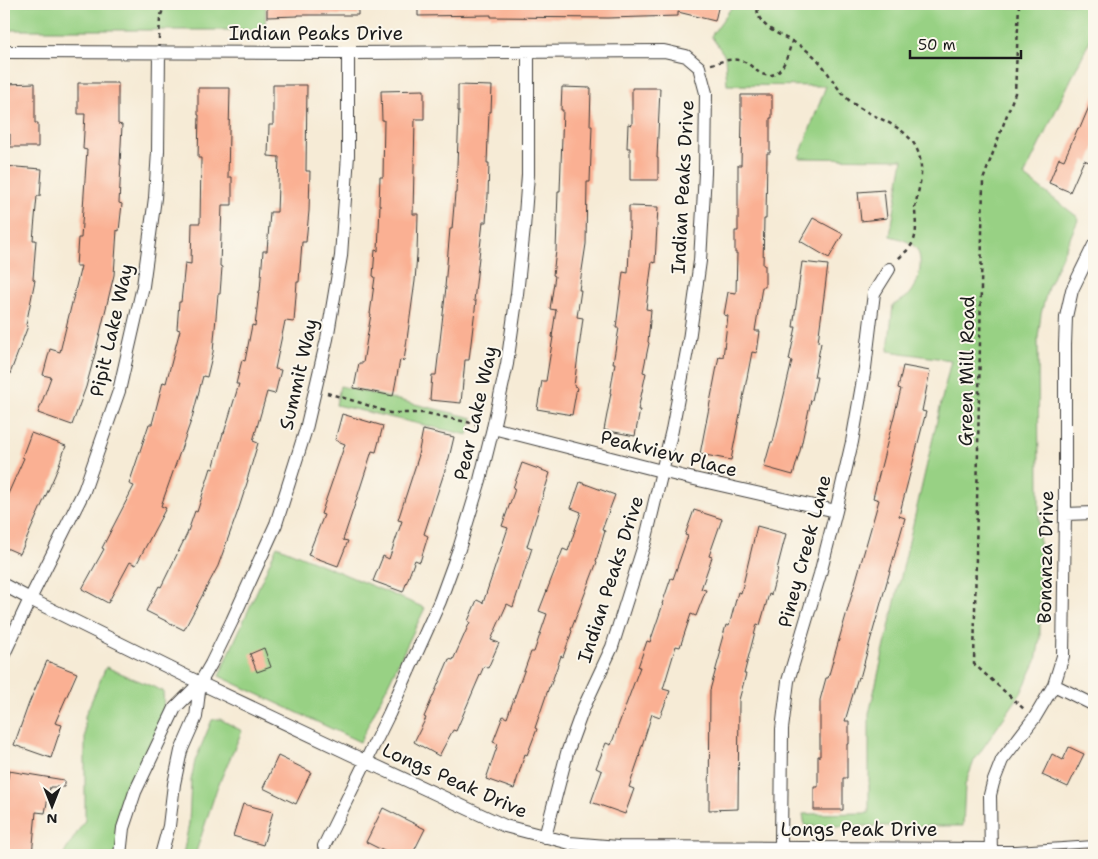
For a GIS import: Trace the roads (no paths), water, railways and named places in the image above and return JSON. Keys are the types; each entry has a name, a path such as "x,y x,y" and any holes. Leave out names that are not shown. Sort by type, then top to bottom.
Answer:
{"street":[{"name":"Indian Peaks Drive","path":"4,52 159,46 348,53 664,51 686,56 700,67 706,93 705,173 700,261 689,340 672,430 645,542 612,647 583,709 567,753 545,838"},
{"name":"Pipit Lake Way","path":"4,654 84,490 118,391 143,286 155,198 158,152 159,46"},
{"name":"Pear Lake Way","path":"324,846 389,714 440,601 480,480 507,364 517,294 528,175 528,52"},
{"name":"Summit Way","path":"200,683 232,621 276,524 306,429 327,339 341,256 348,155 348,53"},
{"name":"Bonanza Drive","path":"991,852 990,795 993,783 1002,760 1035,717 1054,684 1063,656 1066,317 1072,290 1094,245"},
{"name":"Piney Creek Lane","path":"782,848 782,729 788,681 820,574 852,442 865,368 874,293 889,269"},
{"name":"Peakview Place","path":"493,428 662,471 836,511"},
{"path":"1065,514 1094,513"},
{"name":"Longs Peak Drive","path":"4,585 200,683 366,762 505,826 545,838 570,843 618,847 991,852"},
{"path":"120,855 123,828 135,792 175,708 200,683"},
{"path":"161,855 169,826 174,784 182,751 196,717 200,683"},
{"path":"1054,684 1094,705"}],"lane":[{"path":"991,852 1094,844"}]}
